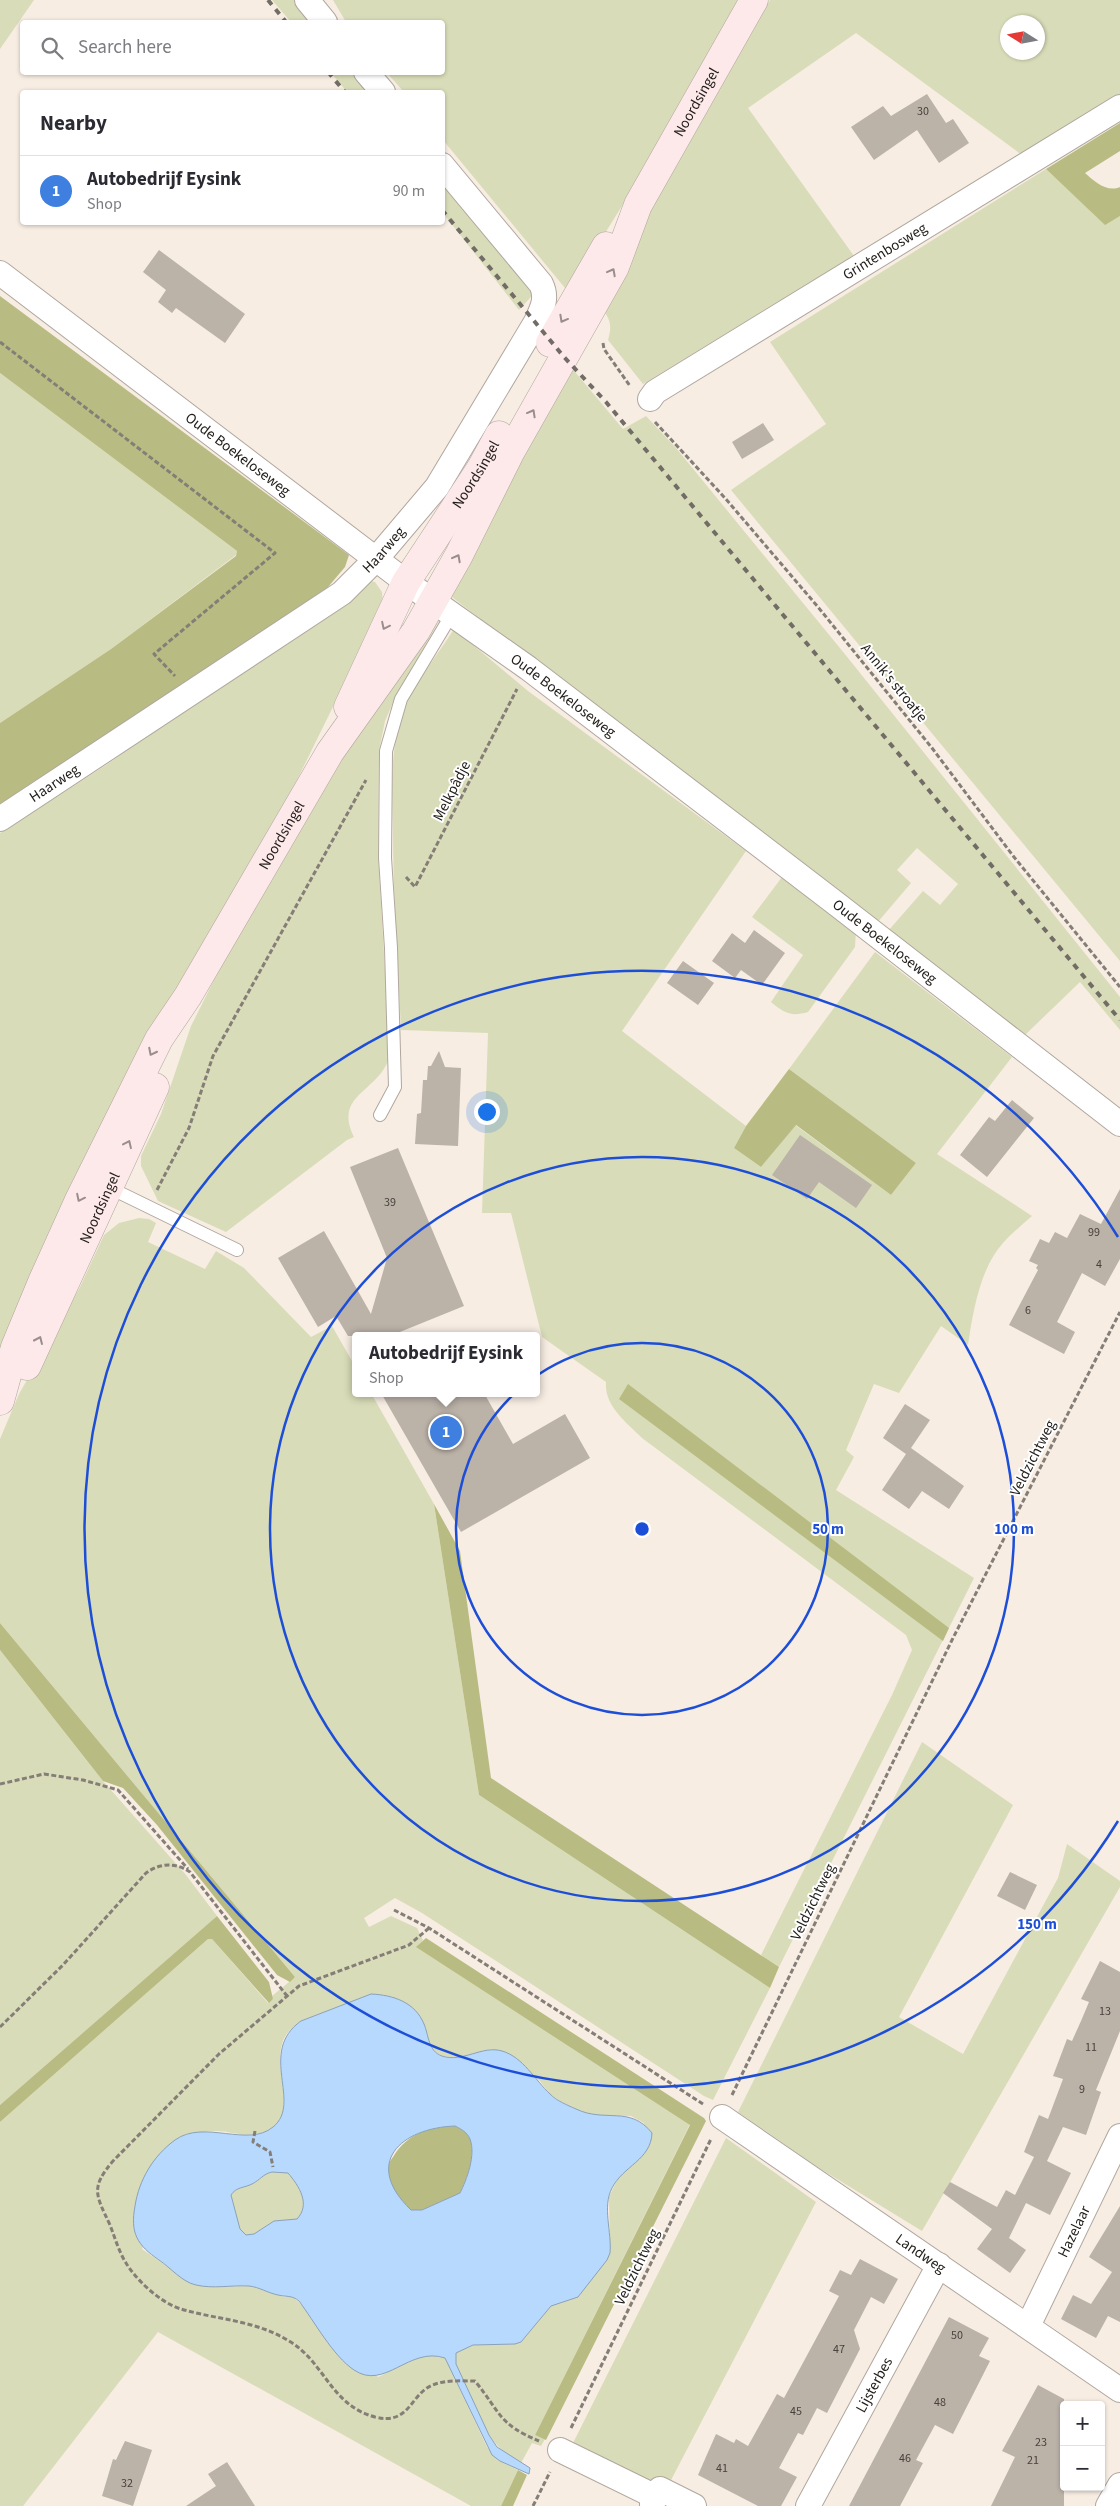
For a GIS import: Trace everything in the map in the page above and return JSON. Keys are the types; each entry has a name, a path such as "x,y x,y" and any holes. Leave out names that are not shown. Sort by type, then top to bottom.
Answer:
{"main road":[{"name":"Noordsingel","path":"330,752 354,693 406,582 480,468 604,248 638,205 754,0"},
{"name":"Noordsingel","path":"0,1401 15,1347 78,1200 159,1039 188,996 330,752 416,631 443,607 459,555 511,451 615,267 638,205"},
{"name":"Noordsingel","path":"0,1414 28,1364 108,1187 173,1051 188,996"}],"street":[{"path":"306,0 323,20"},
{"path":"369,75 381,90"},
{"name":"Grintenbosweg","path":"650,399 655,392 1120,107"},
{"name":"Haarweg","path":"0,819 342,593 376,559 437,487 536,322 545,294 541,284 445,169"},
{"name":"Oude Boekeloseweg","path":"0,273 406,582 528,668 1120,1124"},
{"name":"Landweg","path":"722,2117 1120,2390"},
{"name":"Hazelaar","path":"1028,2326 1120,2136"},
{"name":"Lijsterbes","path":"808,2506 939,2265"},
{"path":"560,2450 654,2502 660,2489 694,2506"},
{"path":"1108,2506 1120,2485"}],"lane":[{"path":"380,1115 395,1087 386,858 386,751 392,723 401,698 443,607"},
{"path":"108,1187 147,1208 237,1250"}],"path":[{"path":"0,342 275,553 154,654 192,692"},
{"name":"Annik's stroatje","path":"650,399 649,408 655,421 725,498 818,607 932,748 1014,857 1120,987"},
{"name":"Melkpâdje","path":"386,858 415,886 528,668"},
{"path":"147,1208 189,1128 213,1056 368,776"},
{"name":"Veldzichtweg","path":"533,2506 952,1640 1120,1312"},
{"path":"0,1784 44,1774 83,1780 118,1790 190,1872 286,1996"},
{"path":"0,2027 63,1965 146,1873 160,1865 181,1866 190,1872"},
{"path":"394,1910 429,1928 722,2117"},
{"path":"429,1928 409,1945 312,1980 286,1996 219,2054 113,2161 101,2175 96,2190 126,2263 139,2279 162,2299 179,2309 248,2323 291,2342 310,2357 339,2398 357,2410 377,2418 397,2416 410,2408 426,2388 440,2382 475,2381 495,2410 512,2428 560,2450"},
{"path":"255,2132 253,2142 270,2152 273,2167"}],"green space":[{"path":"0,0 34,0 20,20 0,49"},
{"path":"272,0 310,0 323,20 289,20"},
{"path":"333,0 738,0 622,206 570,289 565,288 445,142 445,90 402,90 389,75 445,75 445,20 345,20"},
{"path":"770,0 1120,0 1120,98 1026,158 856,33 748,108 854,256 643,384 608,340 610,323 601,308 644,222"},
{"path":"333,75 367,75 379,90 345,90"},
{"path":"1120,123 1120,151 1085,173 1097,183 1106,187 1120,187 1120,216 1105,225 1046,169"},
{"path":"1046,169 1105,224 1120,216 1120,961 731,490 826,424 770,342"},
{"path":"445,172 540,287 519,310 445,216"},
{"path":"0,296 349,555 345,567 317,600 0,810 0,723 111,649 236,556 237,551 0,373"},
{"path":"570,366 623,429 646,416 676,448 844,653 1120,997 1120,1030 1080,982 1025,1035 888,931 923,891 940,905 958,884 917,848 897,870 911,883 877,923 448,594"},
{"path":"0,373 237,551 236,555 111,649 0,723"},
{"path":"366,580 375,582 382,592 383,605 296,782 128,1073 0,1364 0,833 106,765"},
{"path":"435,612 439,621 395,698 385,721 379,750 378,854 390,1054 385,1067 378,1077 354,1101 349,1111 349,1122 354,1137 347,1140 226,1232 158,1201 141,1166 141,1156 161,1114 191,1026 217,974 318,796"},
{"path":"454,629 528,691 746,851 622,1031 746,1126 734,1148 761,1167 795,1125 891,1195 916,1163 789,1069 875,952 1012,1057 937,1154 1032,1216 1003,1243 989,1265 975,1305 968,1345 941,1326 899,1393 874,1384 846,1450 854,1457 836,1490 974,1578 779,1967 761,1955 892,1695 912,1650 906,1635 642,1438 623,1420 612,1406 606,1391 606,1382 542,1337 511,1213 482,1213 488,1033 401,1030 396,929 392,781 397,733 407,702 423,674"},
{"path":"782,877 785,877 856,930 855,947 808,1012 797,1014 788,1013 771,1002 803,955 752,917"},
{"path":"789,1069 916,1163 891,1195 796,1125 761,1167 734,1148 746,1126"},
{"path":"139,1218 149,1219 156,1223 148,1242 205,1269 216,1251 244,1268 311,1337 332,1326 352,1361 352,1397 373,1397 434,1504 479,1795 770,1988 713,2100 704,2096 422,1913 395,1898 364,1918 369,1927 391,1916 417,1928 423,1940 417,1947 690,2124 535,2435 545,2439 541,2446 532,2443 521,2463 497,2445 488,2433 456,2364 456,2353 473,2345 515,2344 521,2342 551,2306 570,2299 610,2253 609,2197 644,2123 631,2116 587,2115 550,2094 539,2080 492,2049 460,2057 444,2056 432,2048 424,2025 371,1994 301,2021 287,2033 283,2040 280,2055 284,2095 283,2108 280,2119 273,2127 261,2133 249,2135 222,2131 185,2134 142,2249 174,2271 207,2287 252,2286 284,2297 292,2296 378,2377 418,2358 436,2356 445,2358 487,2447 500,2461 518,2470 501,2506 471,2506 158,2332 23,2506 0,2506 0,2122 208,1939 212,1939 268,2003 273,1999 272,1996 295,1977 0,1623 0,1439 19,1394 80,1287 104,1235 119,1223"},
{"path":"628,1384 949,1628 943,1641 619,1399"},
{"path":"434,1504 460,1551 491,1778 779,1967 770,1988 479,1795"},
{"path":"0,1623 295,1977 290,1982 277,1975 157,1825 123,1788 103,1781 0,1650"},
{"path":"0,1650 103,1781 186,1875 217,1916 0,2105"},
{"path":"922,1742 1013,1805 899,2017 963,2054 1058,1878 1067,1844 1120,1881 1120,1887 922,2231 819,2168 738,2112"},
{"path":"217,1916 269,1982 273,1999 269,2003 212,1939 208,1939 0,2122 0,2105"},
{"path":"426,1938 706,2121 546,2440 535,2435 690,2125 416,1947"},
{"path":"455,2126 468,2134 472,2145 470,2167 460,2193 422,2210 411,2210 398,2196 390,2183 387,2173 390,2162 405,2142 419,2133 436,2128"},
{"path":"726,2138 816,2202 670,2482 656,2477 650,2487 571,2447"},
{"path":"272,2172 288,2173 296,2184 302,2195 303,2207 301,2213 297,2219 274,2221 254,2234 246,2235 240,2229 231,2195 238,2189 252,2184"},
{"path":"518,2470 527,2475 513,2506 501,2506"}],"water":[{"path":"371,1994 395,1998 409,2005 420,2016 431,2047 437,2054 450,2058 487,2050 502,2051 516,2058 550,2094 562,2103 587,2113 635,2119 652,2133 647,2150 617,2180 612,2188 608,2203 610,2253 607,2260 578,2297 551,2306 521,2342 515,2344 473,2345 456,2353 456,2364 489,2435 497,2447 530,2468 529,2474 500,2461 492,2455 445,2358 432,2356 420,2358 387,2372 365,2375 346,2364 324,2338 296,2299 249,2286 209,2287 196,2285 181,2278 145,2249 137,2238 134,2215 137,2196 148,2169 167,2146 187,2134 199,2132 239,2135 263,2133 273,2127 281,2117 284,2105 281,2062 282,2047 288,2033 301,2021","holes":["455,2126 467,2134 472,2145 470,2167 460,2193 422,2210 411,2210 397,2193 390,2177 389,2163 394,2151 404,2141 418,2133 436,2128","272,2172 288,2173 296,2184 302,2195 303,2207 301,2213 297,2219 274,2221 254,2234 246,2235 240,2229 231,2195 238,2189 252,2184"]}],"building":[{"path":"927,94 946,123 953,119 969,143 939,163 917,130 874,160 851,127 883,106 891,116"},
{"path":"159,250 245,314 225,343 176,308 172,313 158,302 166,290 143,272"},
{"path":"763,423 774,440 742,459 732,442"},
{"path":"754,930 785,953 762,985 741,970 735,978 712,961 732,933 745,943"},
{"path":"683,961 714,983 698,1005 667,983"},
{"path":"439,1051 445,1067 461,1068 458,1146 415,1144 417,1114 421,1113 423,1080 427,1080 428,1066 431,1066"},
{"path":"1012,1100 1034,1118 987,1177 960,1155 989,1117 995,1121"},
{"path":"800,1135 872,1185 856,1208 819,1182 807,1199 772,1175"},
{"path":"398,1148 464,1306 400,1332 352,1332 352,1336 348,1336 336,1316 318,1327 278,1258 324,1231 371,1314 387,1258 350,1167"},
{"path":"1120,1189 1120,1259 1105,1286 1082,1273 1057,1322 1075,1332 1064,1354 1009,1325 1038,1270 1036,1268 1038,1265 1029,1261 1040,1239 1049,1243 1055,1232 1067,1238 1080,1214 1101,1224"},
{"path":"383,1397 486,1397 513,1444 565,1414 590,1458 461,1532"},
{"path":"905,1404 930,1420 911,1448 964,1486 949,1509 922,1491 909,1509 882,1490 906,1454 883,1438"},
{"path":"1010,1872 1037,1885 1025,1910 997,1896"},
{"path":"1100,1961 1120,1972 1120,2031 1096,2090 1101,2092 1086,2135 1063,2127 1047,2161 1071,2173 1050,2215 1026,2203 1009,2238 1026,2250 1010,2273 977,2249 992,2229 943,2193 950,2182 997,2207 1006,2190 1015,2195 1034,2157 1024,2152 1039,2115 1048,2119 1063,2079 1053,2076 1067,2039 1072,2041 1089,2002 1081,1999"},
{"path":"1120,2206 1120,2322 1108,2316 1096,2338 1061,2319 1073,2295 1091,2304 1112,2272 1089,2257"},
{"path":"860,2259 898,2279 884,2304 871,2297 854,2330 860,2349 827,2413 817,2408 803,2435 798,2433 779,2468 797,2477 781,2506 758,2506 698,2475 716,2434 734,2443 736,2439 748,2446 777,2394 784,2398 839,2296 829,2291 840,2270 851,2275"},
{"path":"949,2317 989,2338 979,2356 990,2361 953,2434 935,2425 916,2460 923,2463 900,2506 849,2506"},
{"path":"1038,2385 1064,2399 1064,2401 1060,2401 1060,2491 1064,2491 1064,2506 991,2506 1015,2457 1002,2451"},
{"path":"125,2441 152,2450 133,2506 102,2496 113,2459 116,2460"},
{"path":"227,2462 255,2506 186,2506 216,2486 208,2474"}],"railway":[{"path":"268,0 284,20"},
{"path":"331,75 343,90"},
{"path":"445,214 564,357 606,402 1120,1020"}],"place":[{"name":"Autobedrijf Eysink","path":"446,1432"}]}
